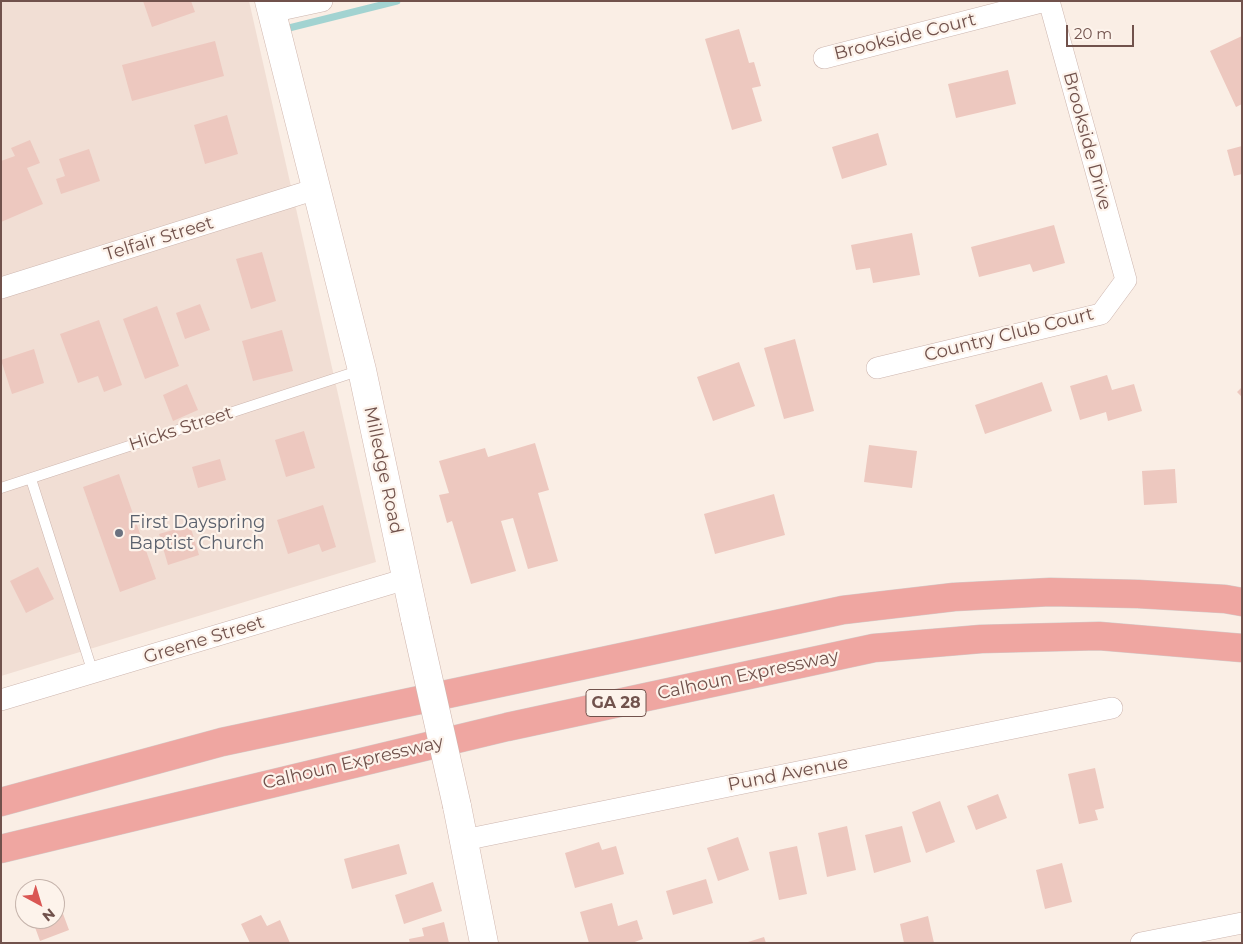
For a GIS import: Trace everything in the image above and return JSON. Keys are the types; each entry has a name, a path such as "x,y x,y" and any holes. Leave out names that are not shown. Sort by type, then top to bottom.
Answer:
{"highway":[{"name":"GA 28","path":"1,802 222,742 843,610 954,596 1050,592 1138,594 1225,599 1242,602"},
{"name":"Calhoun Expressway","path":"1,849 508,726 874,648 981,639 1099,636 1242,648"}],"street":[{"path":"270,7 322,1"},
{"name":"Brookside Court","path":"824,58 1045,1"},
{"name":"Brookside Drive","path":"1049,1 1126,280"},
{"name":"Milledge Road","path":"270,7 362,370 406,579 457,806 484,943"},
{"name":"Telfair Street","path":"1,288 316,189"},
{"name":"Country Club Court","path":"877,368 1101,314 1126,280"},
{"name":"Greene Street","path":"1,700 406,579"},
{"name":"Pund Avenue","path":"464,840 1112,708"},
{"path":"1141,943 1242,923"}],"lane":[{"name":"Hicks Street","path":"1,488 362,370"},
{"path":"31,479 93,673"}],"shaded area":[{"path":"1,1 249,1 376,562 1,676"}],"building":[{"path":"143,1 191,1 195,12 152,27"},
{"path":"739,29 749,63 754,62 761,86 752,88 762,121 732,130 705,39"},
{"path":"1242,36 1242,104 1236,107 1210,51"},
{"path":"215,41 224,76 132,101 122,65"},
{"path":"1008,70 1016,104 956,118 948,84"},
{"path":"227,115 238,154 205,164 194,125"},
{"path":"878,133 887,165 842,179 832,147"},
{"path":"30,140 40,163 27,168 43,204 1,222 1,161 15,156 11,148"},
{"path":"1242,146 1242,174 1234,176 1227,150"},
{"path":"89,149 100,181 61,194 56,179 65,176 59,159"},
{"path":"1054,225 1065,263 1033,272 1030,264 979,277 971,247"},
{"path":"912,233 920,275 873,283 870,268 856,270 851,245"},
{"path":"262,252 276,301 251,309 236,259"},
{"path":"200,304 210,330 185,339 176,313"},
{"path":"157,306 179,366 145,379 123,319"},
{"path":"99,320 122,385 104,392 98,376 78,383 60,334"},
{"path":"282,330 293,371 253,381 242,341"},
{"path":"795,339 814,411 784,419 764,348"},
{"path":"34,349 44,383 12,394 1,360"},
{"path":"739,362 755,406 713,421 697,377"},
{"path":"1107,375 1112,390 1134,384 1142,411 1108,421 1106,412 1080,420 1070,386"},
{"path":"1042,382 1052,411 985,434 975,405"},
{"path":"187,384 198,410 173,421 163,395"},
{"path":"1242,387 1242,397 1237,392"},
{"path":"304,431 315,468 286,477 275,440"},
{"path":"535,443 549,490 538,493 558,561 528,569 513,518 501,521 516,571 471,584 452,521 447,523 439,495 449,493 439,461 485,448 488,457"},
{"path":"869,445 917,451 912,488 864,482"},
{"path":"220,459 226,480 198,488 192,467"},
{"path":"1175,469 1177,503 1144,505 1142,471"},
{"name":"First Dayspring Baptist Church","path":"119,474 156,579 120,592 83,487"},
{"path":"774,494 785,535 715,554 704,514"},
{"path":"323,505 336,547 322,552 319,544 288,554 277,520"},
{"path":"190,525 199,555 168,565 159,534"},
{"path":"38,567 54,599 26,613 10,581"},
{"path":"1095,768 1104,808 1095,810 1098,820 1079,824 1068,774"},
{"path":"998,794 1007,818 976,830 967,806"},
{"path":"940,801 955,842 926,853 912,812"},
{"path":"847,826 856,870 827,877 818,833"},
{"path":"902,826 911,862 874,873 865,835"},
{"path":"738,837 749,870 718,881 707,848"},
{"path":"599,842 602,850 616,846 624,874 575,888 565,853"},
{"path":"399,844 407,874 352,889 344,859"},
{"path":"797,846 807,894 779,900 769,852"},
{"path":"1062,863 1072,902 1045,909 1036,870"},
{"path":"706,879 713,903 673,915 666,891"},
{"path":"433,882 442,911 404,924 395,895"},
{"path":"612,903 618,926 637,920 643,939 632,943 589,943 580,912"},
{"path":"261,915 267,926 280,920 290,943 250,943 241,924"},
{"path":"928,916 934,943 904,943 900,924"},
{"path":"65,919 69,930 40,941 36,929 65,929"},
{"path":"444,922 449,943 410,943 409,939 424,936 422,928"},
{"path":"764,937 766,943 748,943 748,942"}],"waterway":[{"path":"281,30 397,1"}],"place":[{"name":"First Dayspring Baptist Church","path":"119,533"}]}
